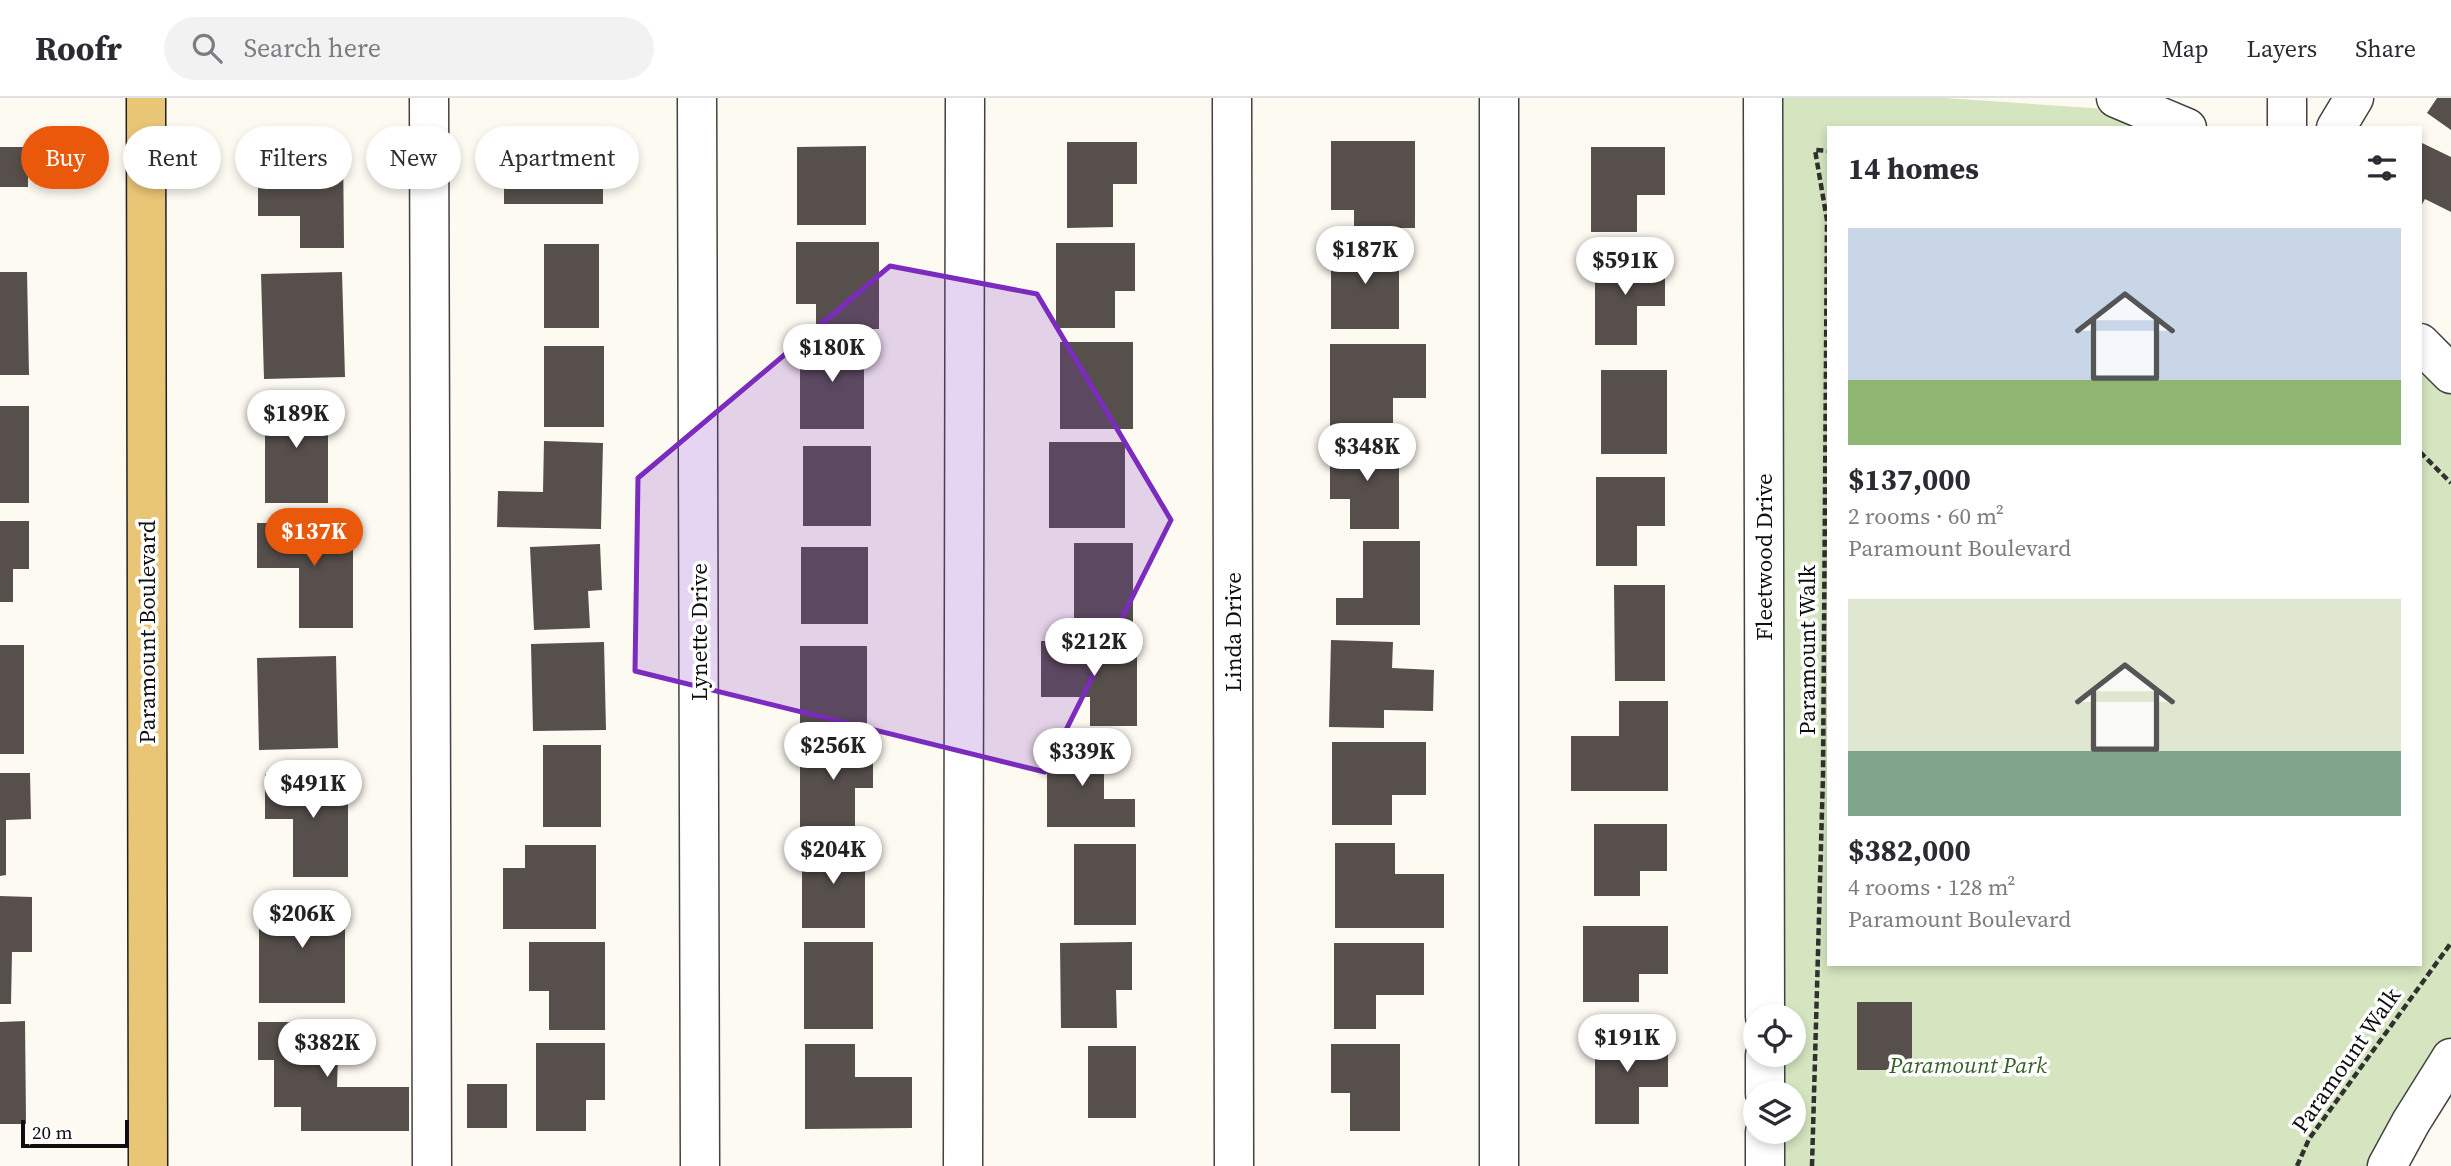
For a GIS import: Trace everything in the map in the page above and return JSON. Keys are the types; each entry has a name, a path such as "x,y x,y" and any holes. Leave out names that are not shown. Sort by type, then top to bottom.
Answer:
{"main road":[{"name":"Paramount Boulevard","path":"146,98 148,1166"}],"street":[{"path":"429,98 432,1166"},
{"name":"Lynette Drive","path":"697,98 700,1166"},
{"path":"963,1166 965,98"},
{"name":"Linda Drive","path":"1232,98 1234,1166"},
{"path":"1499,98 1499,1166"},
{"name":"Fleetwood Drive","path":"1763,98 1765,1004"},
{"path":"2116,98 2181,126"},
{"path":"2287,98 2287,126"},
{"path":"2337,126 2354,98"},
{"path":"2422,345 2451,374"},
{"path":"2387,1166 2451,1058"},
{"path":"1765,1144 1765,1166"}],"path":[{"name":"Paramount Walk","path":"1812,1166 1823,775 1827,220 1815,150 1827,151"},
{"path":"2422,454 2451,483"},
{"name":"Paramount Walk","path":"2297,1166 2309,1139 2451,943"}],"highlighted area":[{"path":"890,266 1037,294 1171,520 1045,772 635,671 638,478"}],"green space":[{"name":"Paramount Park","path":"1763,98 1945,98 2150,112 2165,126 1827,126 1827,966 2422,966 2422,352 2451,377 2451,1069 2392,1166 1770,1166 1770,1144 1806,1144 1806,1081 1769,1081 1769,1067 1806,1067 1806,1004 1769,1004"}],"building":[{"path":"2437,98 2451,98 2451,130 2427,113"},
{"path":"1331,141 1415,141 1415,228 1354,228 1354,210 1331,210"},
{"path":"1067,142 1137,142 1137,184 1113,184 1113,227 1067,228"},
{"path":"2422,143 2451,157 2451,212 2425,199 2422,204"},
{"path":"866,146 866,225 797,225 797,147"},
{"path":"0,147 21,147 21,187 0,187"},
{"path":"1591,147 1665,147 1665,195 1637,195 1637,232 1591,232"},
{"path":"258,189 343,189 344,248 300,248 300,216 258,216"},
{"path":"504,189 603,189 603,204 504,204"},
{"path":"796,242 879,242 879,329 816,329 816,304 796,304"},
{"path":"1056,243 1135,243 1135,291 1115,291 1115,328 1056,328"},
{"path":"1331,243 1399,243 1399,329 1331,329"},
{"path":"544,244 599,244 599,328 544,328"},
{"path":"1595,260 1665,260 1665,306 1637,306 1637,345 1595,345"},
{"path":"0,272 27,272 29,375 0,375"},
{"path":"342,272 345,377 264,379 261,274"},
{"path":"800,340 864,340 864,429 800,429"},
{"path":"1060,342 1133,342 1133,429 1060,429"},
{"path":"1330,344 1426,344 1426,398 1393,398 1393,429 1330,429"},
{"path":"544,346 604,346 604,427 544,427"},
{"path":"1601,370 1667,370 1667,454 1601,454"},
{"path":"265,398 328,398 328,503 265,503"},
{"path":"0,406 29,406 29,503 0,503"},
{"path":"544,441 603,443 601,529 497,527 498,491 543,492"},
{"path":"1049,442 1125,442 1125,528 1049,528"},
{"path":"1330,443 1399,443 1399,529 1350,529 1350,499 1330,499"},
{"path":"803,446 871,446 871,526 803,526"},
{"path":"1596,477 1665,477 1665,526 1637,526 1637,566 1596,566"},
{"path":"0,521 29,521 29,569 13,569 13,602 0,602"},
{"path":"257,523 353,523 353,628 299,628 299,568 257,568"},
{"path":"1363,541 1420,541 1420,625 1336,625 1336,598 1363,598"},
{"path":"1074,543 1133,543 1133,628 1074,628"},
{"path":"600,544 602,590 588,591 590,628 534,630 530,547"},
{"path":"801,547 868,547 868,624 801,624"},
{"path":"1614,585 1665,585 1665,681 1615,681"},
{"path":"1331,640 1393,642 1392,668 1434,670 1433,711 1384,710 1384,728 1329,727"},
{"path":"1041,641 1137,641 1137,726 1090,726 1090,697 1041,697"},
{"path":"604,642 606,730 533,731 531,644"},
{"path":"0,645 24,645 24,754 0,754"},
{"path":"800,646 867,646 867,725 800,725"},
{"path":"336,656 338,748 259,750 257,658"},
{"path":"1619,701 1668,701 1668,791 1571,791 1571,736 1619,736"},
{"path":"1047,740 1104,740 1104,799 1135,799 1135,827 1047,827"},
{"path":"800,742 873,742 873,788 855,788 855,829 800,829"},
{"path":"1332,742 1426,742 1426,795 1392,795 1392,825 1332,825"},
{"path":"543,745 601,745 601,827 543,827"},
{"path":"0,773 30,773 31,819 6,820 6,875 0,876"},
{"path":"265,774 348,774 348,877 293,877 293,819 265,819"},
{"path":"1594,824 1667,824 1667,871 1640,871 1640,896 1594,896"},
{"path":"802,843 865,843 865,928 802,928"},
{"path":"1335,843 1395,843 1395,874 1444,874 1444,928 1335,928"},
{"path":"1074,844 1136,844 1136,925 1074,925"},
{"path":"525,845 596,845 596,929 503,929 503,868 525,868"},
{"path":"0,896 32,897 32,952 12,952 11,1004 0,1004"},
{"path":"259,897 345,897 345,1003 259,1003"},
{"path":"1583,926 1668,926 1668,974 1639,974 1639,1002 1583,1002"},
{"path":"529,942 605,942 605,1030 549,1030 549,991 529,991"},
{"path":"804,942 873,942 873,1029 804,1029"},
{"path":"1132,942 1132,990 1116,990 1117,1028 1061,1028 1060,943"},
{"path":"1334,943 1424,943 1424,995 1376,995 1376,1029 1334,1029"},
{"path":"1857,1002 1912,1002 1912,1070 1857,1070"},
{"path":"25,1021 26,1124 0,1124 0,1022"},
{"path":"258,1022 356,1022 356,1055 338,1055 337,1087 409,1087 409,1131 301,1131 301,1107 274,1107 274,1060 258,1060"},
{"path":"1595,1035 1668,1035 1668,1087 1639,1087 1639,1124 1595,1124"},
{"path":"536,1043 605,1043 605,1100 586,1100 586,1131 536,1131"},
{"path":"805,1044 855,1044 855,1077 912,1077 912,1128 805,1129"},
{"path":"1331,1044 1400,1044 1400,1131 1350,1131 1350,1093 1331,1093"},
{"path":"1088,1046 1136,1046 1136,1118 1088,1118"},
{"path":"467,1084 507,1084 507,1128 467,1128"}]}
